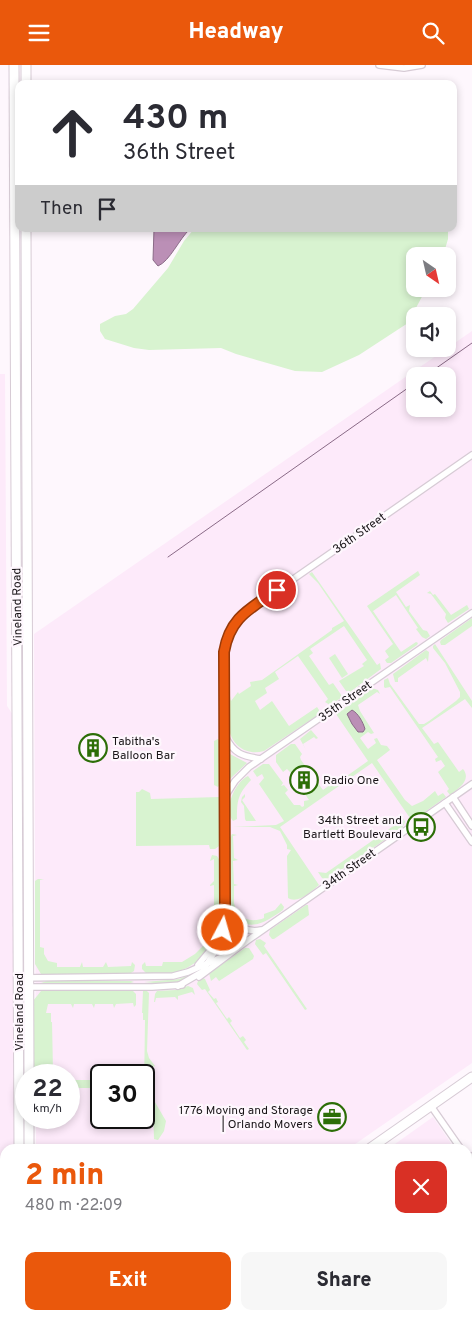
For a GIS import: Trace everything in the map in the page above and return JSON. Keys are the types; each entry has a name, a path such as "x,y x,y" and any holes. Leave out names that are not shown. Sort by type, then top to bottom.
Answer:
{"street":[{"name":"Vineland Road","path":"14,65 15,80"},
{"path":"26,65 26,80"},
{"path":"379,65 396,68 422,65"},
{"name":"Vineland Road","path":"17,232 19,1144"},
{"name":"Vineland Road","path":"26,232 29,1064"},
{"path":"16,427 27,427"},
{"name":"36th Street","path":"223,930 225,909 224,652 230,629 246,612 472,455"},
{"path":"16,533 27,534"},
{"name":"35th Street","path":"225,797 241,774 261,759 472,613"},
{"path":"18,725 28,724"},
{"path":"225,735 235,751 248,757 261,759"},
{"name":"34th Street","path":"19,983 178,986 200,977 263,929 472,784"},
{"path":"454,797 472,826"},
{"path":"445,803 472,842"},
{"path":"18,813 28,813"},
{"path":"19,874 29,873"},
{"path":"225,909 228,917 238,926 252,931 263,929"},
{"path":"194,968 209,954 223,930"},
{"name":"34th Street","path":"178,986 198,975 208,963 218,946 223,930"},
{"name":"34th Street","path":"19,983 160,978 182,975 194,968 227,955"},
{"path":"377,1144 472,1077"},
{"path":"431,1106 458,1144"},
{"path":"29,1129 29,1144"}],"shaded area":[{"path":"154,232 187,232 167,260 158,266 153,260"},
{"path":"472,331 472,1063 355,1144 36,1144 36,1129 80,1129 80,1064 36,1064 34,634 406,377 406,417 456,417 456,367 420,367 434,357 456,357 456,342"},
{"path":"0,374 5,374 7,706 13,715 14,1144 0,1144"},
{"path":"352,710 362,721 365,729 363,732 358,732 347,714"},
{"path":"433,1117 452,1144 395,1144"}],"green space":[{"path":"192,232 448,232 446,247 406,247 406,297 422,297 416,307 406,307 406,324 359,355 322,372 295,371 221,348 149,350 134,348 105,339 100,331 100,324 115,316 126,314 133,309 168,268"},
{"path":"418,571 420,575 396,592 406,607 410,605 409,611 423,630 427,631 430,636 426,639 422,637 396,595 373,611 401,652 416,642 418,643 391,663 387,663 385,660 389,657 385,651 393,644 367,606"},
{"path":"312,572 377,665 380,663 381,669 350,692 346,691 339,681 364,666 362,664 367,660 344,626 310,649 313,653 309,656 329,685 333,683 342,696 341,698 330,705 325,702 328,699 298,656 275,672 279,679 265,688 267,693 255,701 260,710 272,701 289,726 317,707 319,710 318,715 264,751 246,751 233,740 229,729 230,696 231,701 238,692 239,694 251,686 250,682 262,680 344,621 318,583 309,574"},
{"path":"430,591 433,595 435,594 451,615 467,605 469,609 448,623 445,618 446,614 431,594 427,593"},
{"path":"472,618 472,626 445,645 441,645 441,640"},
{"path":"435,644 472,701 472,708 465,699 422,728 434,744 438,742 459,772 463,769 465,773 466,777 463,784 450,795 447,791 449,789 438,772 445,766 441,760 436,762 435,759 438,757 390,687 384,687 384,680 388,678 390,684 419,724 429,721 456,701 460,697 460,692 445,663 433,648"},
{"path":"426,650 429,652 428,662 426,658 398,678 398,682 395,682 393,674"},
{"path":"335,654 348,674 342,678 329,658"},
{"path":"372,688 378,690 380,694 377,692 358,705 374,733 368,732 360,738 368,749 376,743 374,739 377,738 381,745 387,746 390,750 377,760 405,800 412,806 423,801 435,791 438,796 443,793 446,797 412,821 372,763 280,827 319,885 300,898 288,898 287,856 291,850 287,849 280,831 270,827 232,827 276,825 284,821 259,784 264,778 262,774 257,777 253,771 263,764 269,764 283,783 281,786 284,785 288,790 285,793 294,805 304,806 304,801 309,800 290,772 287,769 283,772 276,762 276,755 291,744 295,744 302,754 301,760 323,790 342,776 344,778 368,761 336,714"},
{"path":"311,730 318,738 314,737 303,744 306,750 300,739"},
{"path":"220,740 220,784 218,787 214,785 214,741"},
{"path":"230,754 247,763 230,779 229,778"},
{"path":"248,776 251,780 241,793 238,802 237,819 233,821 229,810 232,796 243,779"},
{"path":"142,789 150,793 151,799 219,797 219,846 215,849 210,849 209,845 136,846 136,792"},
{"path":"245,794 242,800 256,821 246,821 245,819 244,806 241,802 242,797"},
{"path":"401,814 405,822 402,828 329,878 322,878 318,872 326,873 402,820 397,817"},
{"path":"232,834 237,835 233,836 234,858 238,860 233,861 234,884 238,885 234,886 234,903 236,910 240,909 237,912 246,919 257,920 264,918 264,914 275,910 281,903 284,907 283,910 263,922 249,925 242,922 236,917 231,908 230,838"},
{"path":"212,855 217,856 220,861 221,908 210,911 209,909 214,905 214,885 210,886 214,881 214,859 210,861"},
{"path":"44,879 40,880 40,947 44,948 44,954 48,961 57,963 57,967 80,967 82,962 83,967 103,967 106,962 108,967 131,966 132,962 135,965 134,971 128,975 41,974 35,964 35,881"},
{"path":"308,905 309,915 272,939 269,935 270,930"},
{"path":"220,911 220,922 214,942 200,959 191,966 168,974 147,974 142,969 142,965 145,962 146,966 162,966 163,962 182,962 195,954 209,937 210,916"},
{"path":"230,927 246,936 225,948"},
{"path":"260,939 266,943 264,946 307,1009 305,1010 266,953 263,955 255,944 256,940"},
{"path":"245,948 249,948 254,956 253,959 219,981 216,977 211,981 209,973"},
{"path":"201,969 179,982 163,984 144,982 179,979"},
{"path":"203,978 210,990 208,992 214,999 216,998 218,1002 216,1003 227,1019 229,1017 232,1021 230,1023 240,1038 243,1036 246,1040 244,1042 249,1049 247,1050 205,989 202,990 197,984"},
{"path":"47,981 134,982 127,984 41,983"},
{"path":"188,986 193,988 195,995 192,992 178,996 178,1000 175,997 156,998 154,1002 157,991 175,990"},
{"path":"132,990 136,994 136,1005 134,1007 133,1003 116,1004 114,1008 113,1004 95,1004 94,1008 92,1004 74,1004 73,1008 71,1004 48,1004 46,1013 51,1013 53,1064 34,1064 33,1001 41,991"},
{"path":"143,991 147,991 149,993 147,1051 154,1064 144,1064 145,1020 143,1020"},
{"path":"80,1080 90,1080 90,1088 80,1088"},
{"path":"155,1102 166,1121 164,1131 158,1140 154,1139"}],"waterway":[{"path":"438,367 472,343"},
{"path":"168,557 406,389"}],"place":[{"name":"Tabitha's Balloon Bar","path":"93,748"},
{"name":"Radio One","path":"304,780"},
{"name":"34th Street and Bartlett Boulevard","path":"421,827"},
{"name":"1776 Moving and Storage | Orlando Movers","path":"332,1117"}],"route":[{"path":"223,930 225,909 224,652 228,634 234,623 277,590"}]}
